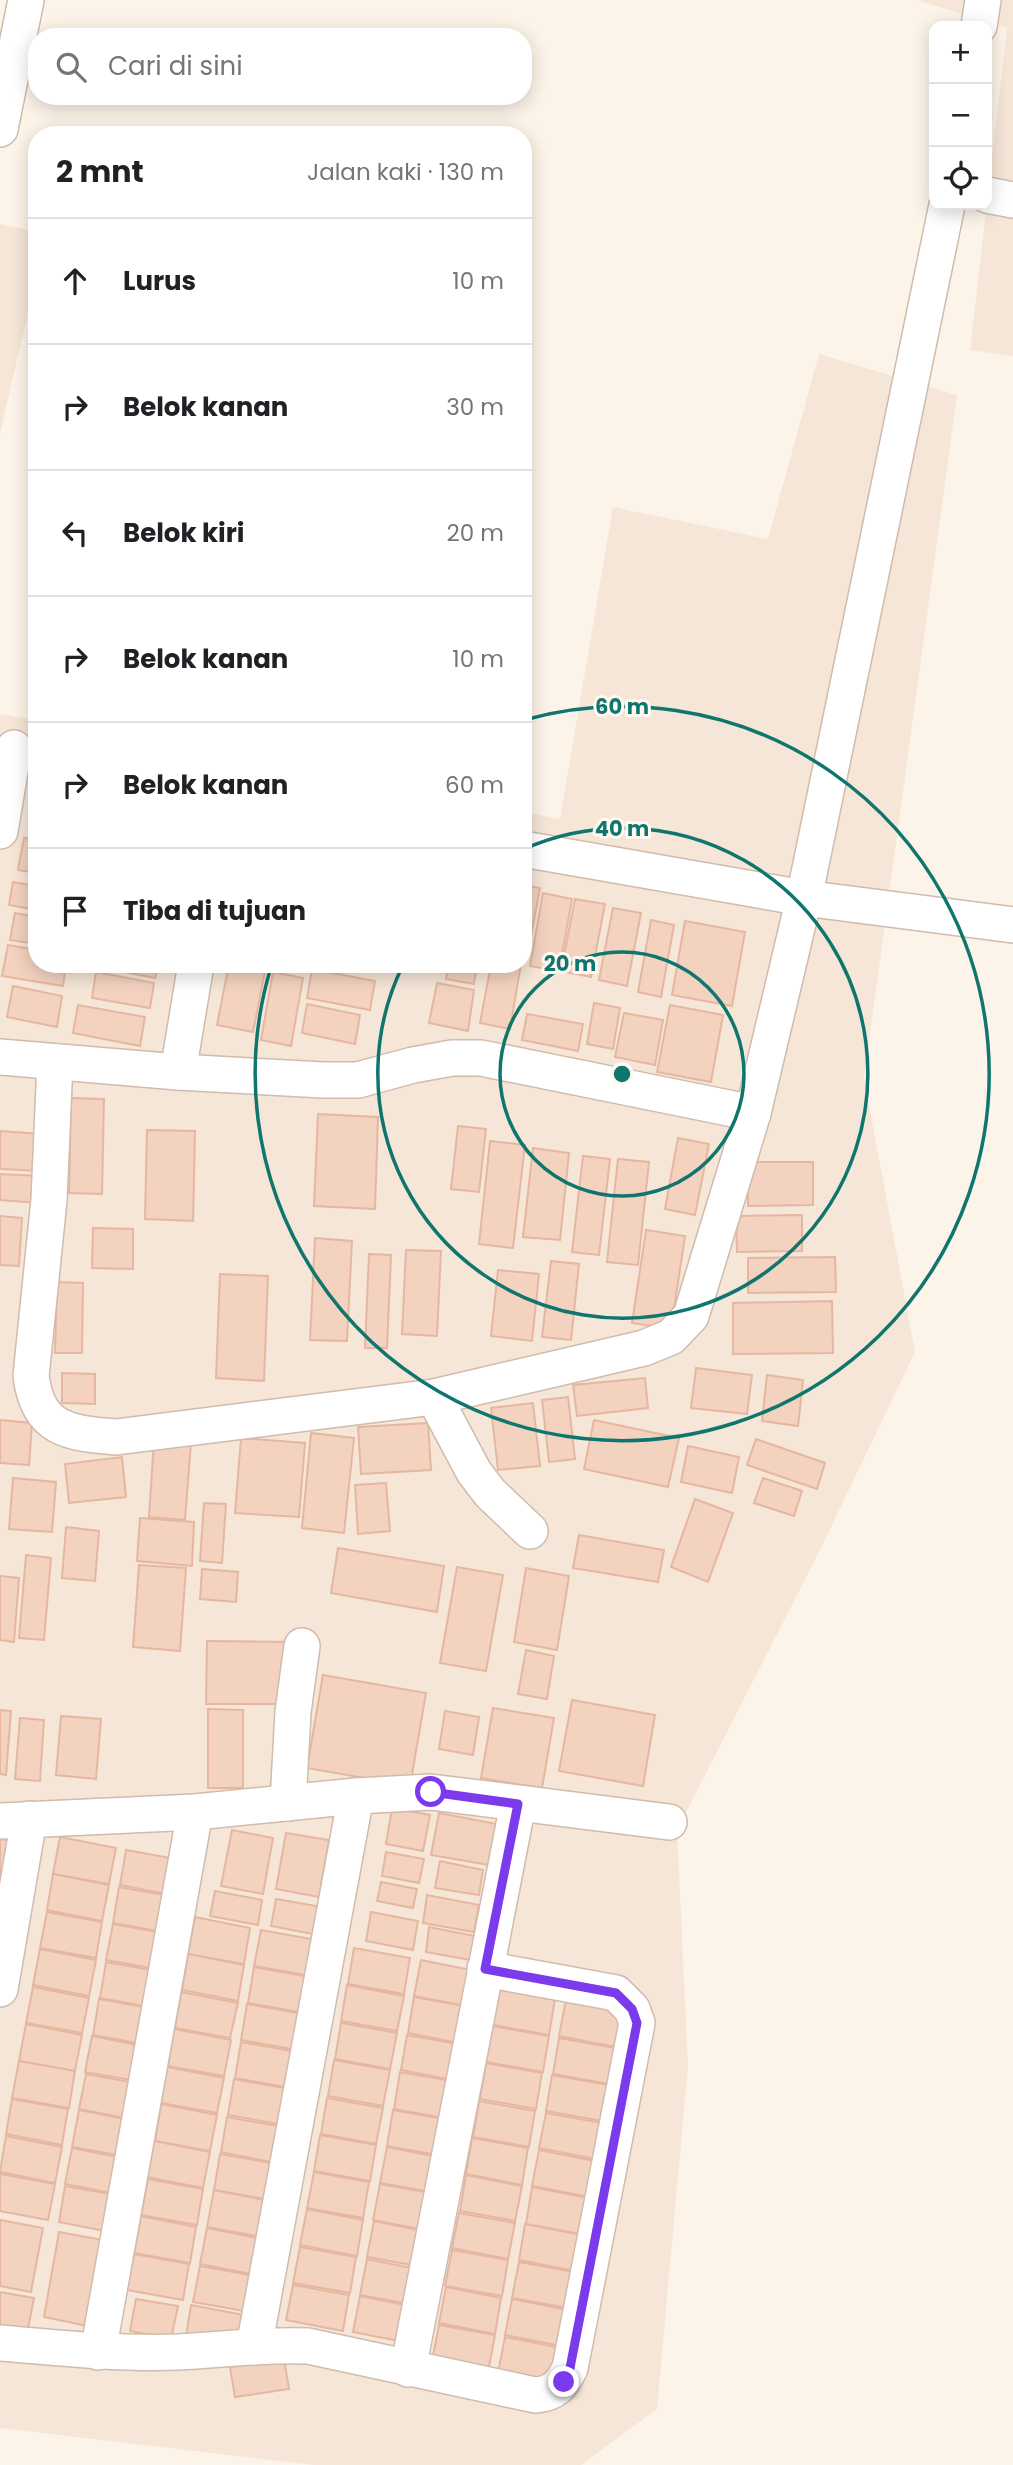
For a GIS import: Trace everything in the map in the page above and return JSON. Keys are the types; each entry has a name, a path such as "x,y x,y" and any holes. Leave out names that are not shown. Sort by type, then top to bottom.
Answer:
{"street":[{"path":"0,129 26,0"},
{"path":"980,21 983,0"},
{"path":"992,196 1013,200"},
{"path":"55,1062 49,1200 31,1376 34,1397 43,1415 64,1429 116,1437 435,1397 644,1348 671,1337 691,1316 753,1113 804,898 946,210"},
{"path":"0,831 17,749"},
{"path":"532,851 804,898 1013,925"},
{"path":"178,1072 194,973"},
{"path":"0,1057 178,1072 323,1080 358,1080 452,1058 481,1058 753,1113"},
{"path":"435,1397 474,1472 490,1493 530,1531"},
{"path":"288,1802 293,1712 302,1647"},
{"path":"0,1989 15,1820 195,1812 356,1796 431,1792 668,1822"},
{"path":"254,2347 356,1796"},
{"path":"408,2369 518,1804"},
{"path":"98,2351 195,1812"},
{"path":"0,2343 98,2351 177,2352 280,2345 308,2346 535,2395 549,2394 564,2382 570,2368 637,2023 632,2009 616,1993 485,1969"}],"shaded area":[{"path":"917,0 1013,0 1013,356 970,350 986,210 992,210 992,159 1007,28 992,23 992,21"},
{"path":"0,224 28,230 28,313 0,433"},
{"path":"819,354 957,395 864,1078 915,1352 820,1550 677,1830 688,2066 657,2409 581,2465 314,2465 0,2428 0,714 28,719 28,973 532,973 532,814 560,819 613,507 768,539"}],"building":[{"path":"24,838 28,839 28,872 18,870"},
{"path":"13,882 28,884 28,908 9,905"},
{"path":"532,887 540,888 532,931"},
{"path":"543,893 572,899 559,971 532,966"},
{"path":"575,899 605,904 591,977 561,971"},
{"path":"613,908 641,913 627,986 599,980"},
{"path":"15,913 28,915 28,943 10,940"},
{"path":"651,920 674,925 661,997 638,992"},
{"path":"685,921 745,932 732,1006 672,995"},
{"path":"8,945 28,948 28,973 65,973 63,986 2,976"},
{"path":"96,973 154,983 150,1008 92,998"},
{"path":"130,973 156,973 155,978"},
{"path":"227,973 265,973 253,1032 217,1025"},
{"path":"273,973 303,978 291,1046 261,1040"},
{"path":"311,973 333,973 375,981 370,1010 307,998"},
{"path":"447,973 476,973 474,984 446,979"},
{"path":"489,973 519,973 510,1029 480,1023"},
{"path":"437,983 474,990 468,1031 429,1023"},
{"path":"13,986 62,996 57,1027 7,1017"},
{"path":"594,1003 620,1008 613,1049 587,1044"},
{"path":"307,1004 360,1015 355,1044 302,1033"},
{"path":"78,1005 145,1017 140,1046 73,1033"},
{"path":"670,1005 723,1015 711,1082 657,1072"},
{"path":"624,1013 663,1020 655,1065 615,1057"},
{"path":"527,1014 583,1024 578,1051 522,1040"},
{"path":"71,1098 104,1099 102,1194 69,1193"},
{"path":"318,1114 378,1117 375,1209 314,1206"},
{"path":"458,1126 486,1129 479,1192 451,1189"},
{"path":"147,1130 195,1131 193,1221 145,1219"},
{"path":"0,1131 42,1134 40,1171 0,1169"},
{"path":"678,1138 709,1144 695,1215 665,1209"},
{"path":"490,1141 525,1145 513,1248 479,1244"},
{"path":"533,1148 569,1153 560,1240 523,1237"},
{"path":"583,1156 610,1159 599,1255 572,1252"},
{"path":"618,1159 649,1162 638,1265 607,1262"},
{"path":"748,1162 813,1162 813,1205 748,1206"},
{"path":"0,1174 40,1176 38,1203 0,1200"},
{"path":"802,1215 802,1251 737,1252 736,1216"},
{"path":"0,1216 22,1218 19,1266 0,1265"},
{"path":"93,1228 133,1229 133,1269 92,1268"},
{"path":"646,1230 685,1236 671,1329 632,1323"},
{"path":"315,1238 352,1241 347,1341 310,1340"},
{"path":"406,1250 441,1251 437,1336 402,1334"},
{"path":"369,1254 391,1255 387,1348 365,1348"},
{"path":"835,1257 836,1292 748,1293 748,1258"},
{"path":"551,1261 579,1264 571,1340 542,1337"},
{"path":"498,1270 539,1274 532,1341 491,1336"},
{"path":"220,1274 268,1276 264,1381 216,1378"},
{"path":"57,1282 83,1283 82,1353 55,1353"},
{"path":"832,1301 833,1353 733,1354 733,1303"},
{"path":"696,1368 752,1375 747,1414 691,1408"},
{"path":"62,1373 95,1374 95,1404 62,1403"},
{"path":"767,1375 803,1380 798,1426 762,1421"},
{"path":"645,1378 648,1408 577,1416 573,1385"},
{"path":"568,1397 575,1459 549,1462 542,1400"},
{"path":"533,1403 540,1466 498,1470 491,1408"},
{"path":"0,1420 32,1423 29,1465 0,1463"},
{"path":"594,1420 679,1438 668,1487 584,1469"},
{"path":"428,1423 431,1470 361,1474 358,1427"},
{"path":"311,1433 354,1438 344,1533 302,1528"},
{"path":"241,1438 305,1443 299,1517 235,1513"},
{"path":"756,1439 825,1463 817,1489 747,1465"},
{"path":"154,1440 191,1443 185,1520 149,1517"},
{"path":"688,1446 739,1457 732,1493 681,1482"},
{"path":"122,1457 126,1497 69,1503 65,1464"},
{"path":"13,1478 56,1482 52,1532 9,1529"},
{"path":"763,1478 802,1491 794,1516 754,1503"},
{"path":"386,1483 390,1531 358,1534 355,1485"},
{"path":"695,1499 733,1513 708,1582 671,1567"},
{"path":"204,1503 226,1504 222,1563 200,1561"},
{"path":"140,1518 194,1522 192,1566 137,1561"},
{"path":"66,1527 99,1531 95,1581 62,1578"},
{"path":"579,1535 664,1550 658,1582 573,1568"},
{"path":"338,1548 444,1566 437,1612 331,1593"},
{"path":"26,1555 51,1558 44,1640 19,1638"},
{"path":"139,1565 186,1568 180,1651 133,1647"},
{"path":"457,1567 503,1575 486,1671 440,1663"},
{"path":"526,1568 569,1576 557,1650 514,1642"},
{"path":"202,1569 238,1572 236,1602 200,1599"},
{"path":"0,1576 19,1578 14,1642 0,1640"},
{"path":"207,1641 287,1642 286,1704 206,1704"},
{"path":"526,1650 554,1656 547,1699 518,1694"},
{"path":"323,1675 426,1693 410,1786 307,1768"},
{"path":"572,1700 655,1715 643,1786 559,1771"},
{"path":"493,1708 554,1718 542,1788 481,1778"},
{"path":"208,1709 243,1710 243,1788 208,1788"},
{"path":"0,1710 11,1711 6,1775 0,1774"},
{"path":"445,1711 479,1717 473,1755 439,1749"},
{"path":"61,1716 101,1719 96,1779 56,1775"},
{"path":"20,1718 44,1720 40,1781 15,1779"},
{"path":"392,1808 430,1815 423,1851 386,1844"},
{"path":"439,1813 502,1825 495,1866 431,1855"},
{"path":"232,1830 273,1838 263,1894 221,1886"},
{"path":"286,1833 329,1840 319,1897 276,1889"},
{"path":"60,1837 116,1848 109,1884 53,1874"},
{"path":"0,1839 18,1842 11,1887 0,1885"},
{"path":"126,1850 182,1860 176,1896 120,1885"},
{"path":"386,1852 424,1859 419,1883 382,1876"},
{"path":"440,1861 483,1870 479,1895 435,1888"},
{"path":"53,1874 109,1885 102,1921 47,1910"},
{"path":"381,1882 417,1889 413,1908 377,1901"},
{"path":"119,1887 176,1897 169,1933 113,1923"},
{"path":"215,1891 262,1900 258,1925 210,1916"},
{"path":"427,1895 479,1905 474,1932 423,1923"},
{"path":"276,1899 328,1908 323,1936 271,1926"},
{"path":"47,1912 102,1922 96,1958 40,1948"},
{"path":"371,1912 418,1921 413,1950 366,1941"},
{"path":"195,1917 250,1928 244,1964 188,1954"},
{"path":"113,1924 169,1934 162,1970 106,1960"},
{"path":"429,1927 480,1937 476,1961 426,1952"},
{"path":"261,1930 317,1940 311,1976 254,1966"},
{"path":"354,1948 410,1958 404,1994 348,1984"},
{"path":"40,1949 96,1960 89,1996 33,1985"},
{"path":"188,1954 244,1965 238,2001 182,1990"},
{"path":"421,1960 476,1971 470,2007 414,1996"},
{"path":"106,1962 162,1972 155,2008 100,1998"},
{"path":"254,1967 310,1977 304,2013 248,2003"},
{"path":"347,1985 404,1996 397,2031 341,2021"},
{"path":"33,1987 89,1998 82,2033 26,2023"},
{"path":"500,1989 555,1999 549,2035 493,2025"},
{"path":"181,1992 238,2003 230,2038 175,2028"},
{"path":"414,1997 470,2007 463,2044 408,2033"},
{"path":"99,1999 155,2009 148,2045 93,2035"},
{"path":"566,2000 622,2011 616,2047 559,2036"},
{"path":"247,2004 304,2014 297,2050 241,2040"},
{"path":"341,2023 397,2033 390,2069 335,2059"},
{"path":"26,2024 82,2035 75,2071 19,2061"},
{"path":"493,2026 549,2036 543,2072 486,2062"},
{"path":"174,2029 231,2040 224,2076 168,2066"},
{"path":"407,2035 464,2045 457,2081 401,2070"},
{"path":"92,2036 148,2047 142,2082 85,2072"},
{"path":"559,2038 615,2048 609,2084 553,2074"},
{"path":"241,2042 297,2052 290,2088 235,2078"},
{"path":"334,2060 390,2070 383,2106 328,2096"},
{"path":"19,2061 75,2071 69,2108 12,2098"},
{"path":"486,2063 542,2073 536,2109 480,2099"},
{"path":"167,2067 224,2078 217,2113 161,2103"},
{"path":"400,2072 457,2082 450,2119 394,2109"},
{"path":"86,2074 141,2084 135,2120 79,2109"},
{"path":"552,2075 609,2085 602,2121 546,2111"},
{"path":"234,2079 290,2089 283,2125 228,2115"},
{"path":"327,2098 383,2108 376,2144 321,2134"},
{"path":"12,2099 68,2109 62,2145 6,2134"},
{"path":"479,2101 535,2111 529,2147 473,2137"},
{"path":"161,2104 217,2115 210,2151 155,2141"},
{"path":"79,2110 135,2121 129,2157 72,2147"},
{"path":"393,2110 450,2120 443,2156 387,2146"},
{"path":"546,2113 602,2123 595,2159 539,2148"},
{"path":"227,2117 283,2127 276,2163 221,2152"},
{"path":"320,2135 376,2145 370,2181 314,2171"},
{"path":"6,2136 62,2147 55,2183 0,2172"},
{"path":"472,2138 528,2148 522,2185 466,2174"},
{"path":"154,2141 210,2152 203,2188 147,2177"},
{"path":"387,2147 443,2158 436,2193 380,2183"},
{"path":"72,2148 128,2159 122,2195 65,2184"},
{"path":"539,2150 595,2161 589,2197 532,2186"},
{"path":"220,2154 277,2164 270,2200 214,2190"},
{"path":"314,2172 369,2182 363,2218 307,2208"},
{"path":"0,2174 55,2184 48,2220 0,2211"},
{"path":"466,2175 522,2186 515,2221 460,2211"},
{"path":"148,2179 203,2189 197,2225 141,2215"},
{"path":"380,2184 436,2194 429,2231 373,2220"},
{"path":"65,2186 121,2196 115,2233 59,2222"},
{"path":"532,2187 588,2198 581,2234 526,2224"},
{"path":"214,2190 270,2201 263,2237 207,2227"},
{"path":"307,2209 363,2220 357,2256 300,2245"},
{"path":"459,2213 515,2223 508,2259 452,2248"},
{"path":"141,2216 196,2227 190,2263 134,2253"},
{"path":"0,2220 43,2228 31,2292 0,2286"},
{"path":"374,2221 429,2232 423,2267 367,2257"},
{"path":"525,2224 582,2235 575,2271 519,2260"},
{"path":"207,2228 263,2239 256,2275 200,2264"},
{"path":"59,2232 103,2240 88,2326 44,2317"},
{"path":"300,2247 356,2257 350,2293 293,2283"},
{"path":"452,2250 508,2260 502,2296 445,2286"},
{"path":"134,2254 189,2264 183,2300 127,2290"},
{"path":"367,2259 422,2270 416,2305 360,2295"},
{"path":"519,2262 575,2272 568,2308 512,2298"},
{"path":"200,2266 256,2276 250,2312 193,2302"},
{"path":"293,2285 349,2295 343,2331 286,2320"},
{"path":"446,2287 501,2298 495,2334 439,2323"},
{"path":"0,2292 34,2298 25,2343 0,2339"},
{"path":"360,2296 415,2307 409,2343 353,2332"},
{"path":"136,2299 178,2306 171,2339 130,2331"},
{"path":"512,2299 568,2310 561,2346 505,2335"},
{"path":"191,2305 244,2315 238,2346 186,2336"},
{"path":"439,2325 495,2335 488,2372 432,2361"},
{"path":"505,2337 561,2348 554,2383 498,2373"},
{"path":"284,2359 289,2389 235,2397 230,2367"}],"route":[{"path":"431,1792 518,1804 485,1969 616,1993 632,2009 637,2023 570,2368 564,2382"}]}
